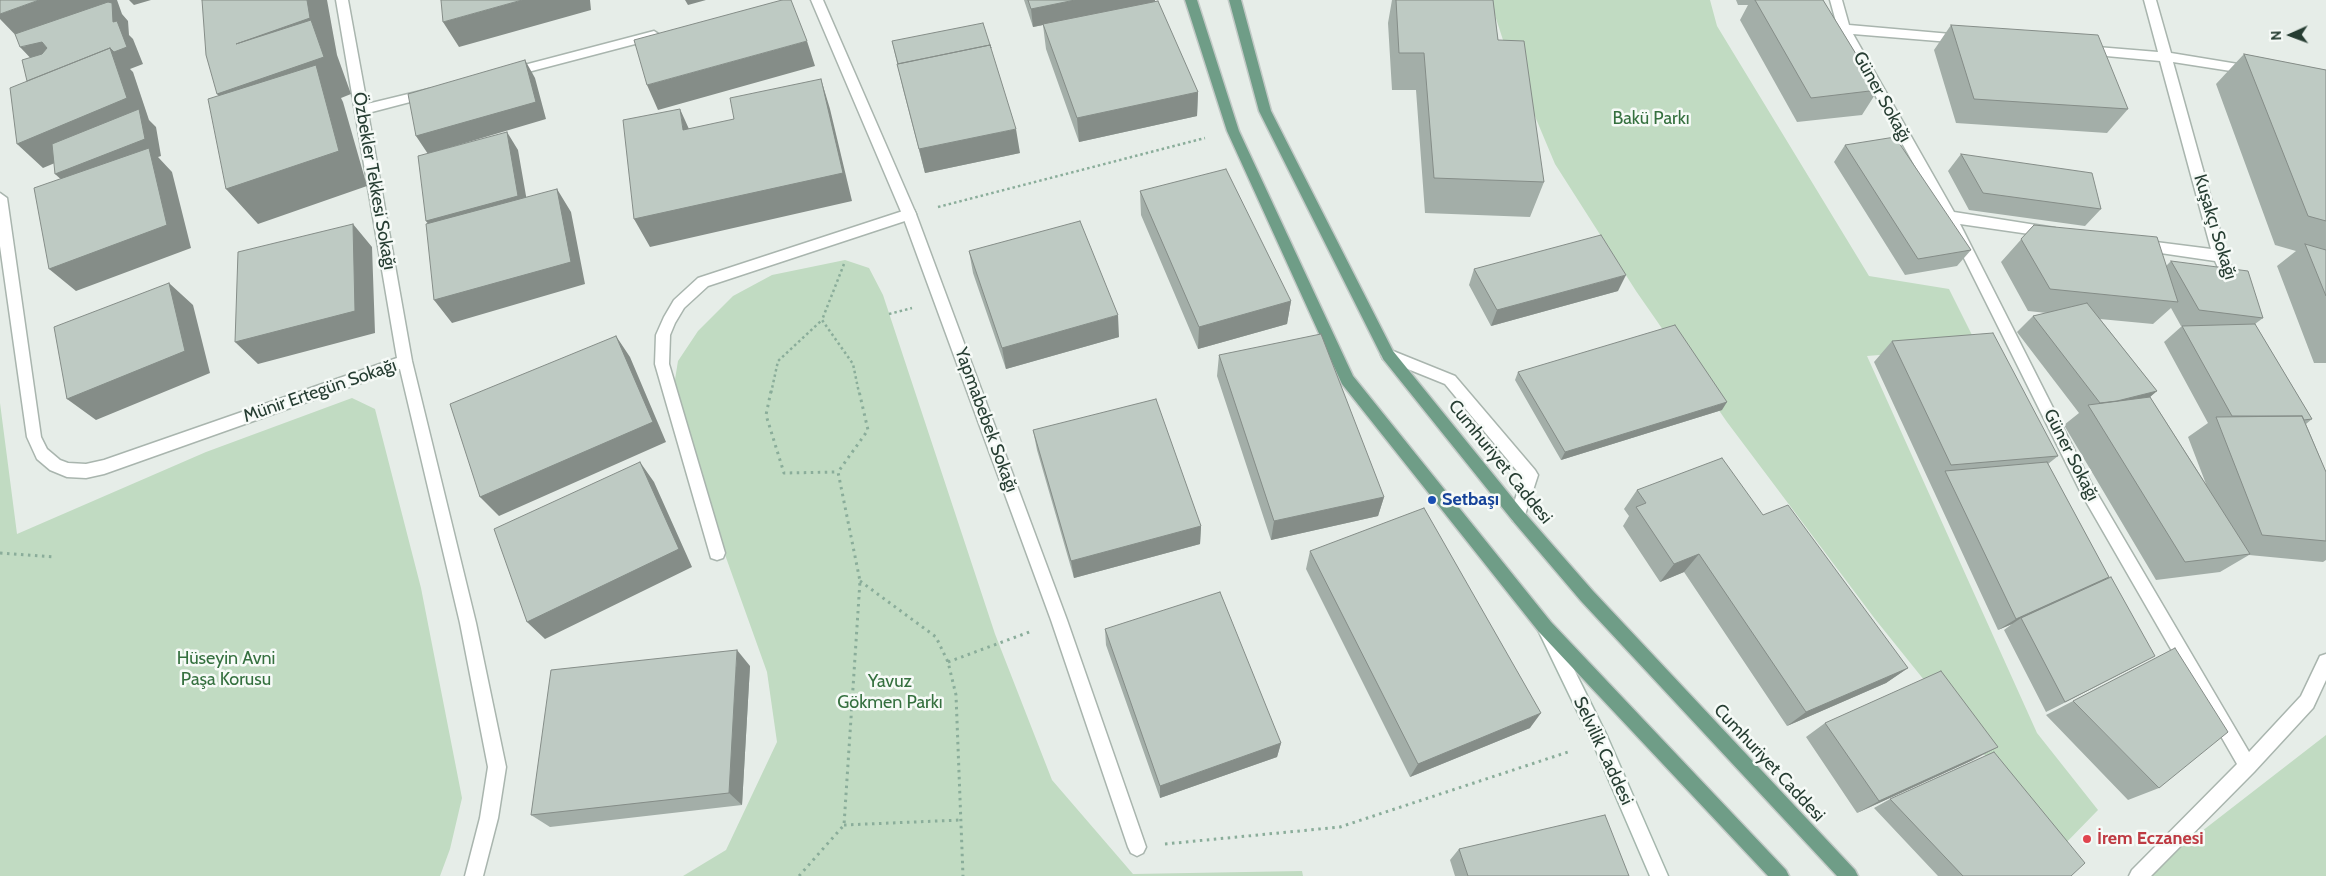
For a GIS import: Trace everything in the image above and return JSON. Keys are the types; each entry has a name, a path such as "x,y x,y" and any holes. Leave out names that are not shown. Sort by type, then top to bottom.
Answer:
{"main road":[{"path":"1191,0 1233,131 1347,380 1545,628 1780,876"},
{"name":"Cumhuriyet Caddesi","path":"1235,0 1265,111 1388,355 1518,516 1587,596 1849,876"}],"street":[{"name":"Özbekler Tekkesi Sokağı","path":"342,0 405,361"},
{"name":"Yapmabebek Sokağı","path":"817,0 910,214 1059,620 1137,846"},
{"name":"Güner Sokağı","path":"1836,0 1844,29 1950,217 2086,488 2248,766"},
{"name":"Kuşakçı Sokağı","path":"2150,0 2220,256 2240,301"},
{"path":"1844,29 1971,40"},
{"path":"496,76 668,32"},
{"path":"2069,48 2166,57 2260,71"},
{"path":"362,110 439,91"},
{"name":"Münir Ertegün Sokağı","path":"0,198 34,436 42,454 55,465 67,470 86,471 104,467 405,361 468,623 496,767 489,818 474,876"},
{"path":"717,553 662,364 663,335 668,321 679,304 703,282 910,214"},
{"path":"1950,217 2066,234"},
{"path":"2124,242 2220,256"},
{"path":"1388,355 1450,380 1530,475 1518,516"},
{"name":"Selvilik Caddesi","path":"1545,628 1601,742 1659,876"},
{"path":"2138,876 2248,766 2306,702 2326,662"}],"path":[{"path":"910,214 1233,131"},
{"path":"838,472 784,473 766,415 778,361 822,320 853,234"},
{"path":"799,876 844,825 860,581 838,472 868,430 853,364 822,320"},
{"path":"0,553 55,557"},
{"path":"860,581 936,637 948,662 956,695 963,876"},
{"path":"948,662 1059,620"},
{"path":"1137,846 1340,827 1601,742"},
{"path":"844,825 961,820"}],"green space":[{"name":"Bakü Parkı","path":"1490,0 1710,0 1717,26 1869,276 1949,289 1978,347 1867,356 2037,733 2098,810 2060,849 1875,619 1727,422 1636,291 1555,164 1503,40"},
{"name":"Yavuz Gökmen Parkı","path":"845,260 869,268 883,295 995,634 1052,780 1133,874 1302,871 1303,876 683,876 726,850 777,742 767,672 671,404 678,361 698,331 733,296 772,275"},
{"name":"Hüseyin Avni Paşa Korusu","path":"352,398 375,409 421,588 462,798 450,849 440,876 0,876 0,403 17,534 206,452"},
{"path":"2326,735 2326,876 2144,876"}],"building":[{"path":"0,0 39,0 0,14"},
{"path":"202,0 307,0 310,18 236,44 311,20 324,57 217,94 206,55"},
{"path":"441,0 522,0 443,22"},
{"path":"782,0 791,0 807,41 647,85 634,40"},
{"path":"1028,0 1075,0 1031,9"},
{"path":"1396,0 1493,0 1498,40 1524,41 1544,182 1434,178 1424,53 1399,53"},
{"path":"1755,0 1823,0 1878,90 1811,98"},
{"path":"1158,1 1198,92 1077,118 1043,24"},
{"path":"108,2 112,3 113,22 117,21 127,47 114,52 110,48 27,81 22,60 42,54 47,48 42,42 20,47 15,34"},
{"path":"983,23 991,48 990,45 898,64 892,41"},
{"path":"1951,25 2098,35 2128,109 1974,99"},
{"path":"990,45 1016,129 919,149 897,64"},
{"path":"110,48 127,98 17,144 10,88"},
{"path":"2244,54 2326,70 2326,221 2308,216"},
{"path":"525,60 536,102 416,136 408,94"},
{"path":"316,65 339,151 226,189 208,99"},
{"path":"821,79 843,173 634,219 623,120 680,109 683,130 734,119 730,98"},
{"path":"139,109 145,139 55,174 52,144"},
{"path":"507,132 518,196 426,221 418,156"},
{"path":"1895,137 1971,250 1918,259 1845,145"},
{"path":"149,148 167,225 49,269 34,188"},
{"path":"1961,154 2092,173 2101,209 1983,193"},
{"path":"1226,169 1291,301 1199,327 1140,191"},
{"path":"557,189 571,262 434,300 426,224"},
{"path":"1080,221 1118,315 1002,348 969,251"},
{"path":"353,224 355,311 235,342 238,252"},
{"path":"2034,225 2157,237 2178,302 2050,289 2021,239"},
{"path":"1601,235 1626,275 1497,310 1474,269"},
{"path":"2305,244 2326,250 2326,296"},
{"path":"2171,261 2248,271 2263,318 2199,310"},
{"path":"169,283 185,351 67,399 54,327"},
{"path":"2087,303 2157,391 2117,401 2100,403 2033,316"},
{"path":"2255,324 2312,419 2304,420 2302,416 2232,416 2182,326"},
{"path":"1675,325 1727,402 1565,452 1518,372"},
{"path":"1993,333 2058,456 1951,465 1892,341"},
{"path":"1321,334 1384,497 1274,521 1219,355"},
{"path":"616,336 653,422 480,497 450,404"},
{"path":"2150,397 2250,554 2185,562 2088,405"},
{"path":"1156,399 1201,526 1071,561 1033,430"},
{"path":"2302,416 2326,472 2326,541 2262,535 2216,417"},
{"path":"1722,458 1763,515 1788,505 1908,668 1806,712 1699,554 1674,564 1636,507 1646,503 1637,490"},
{"path":"640,462 679,549 527,622 494,529"},
{"path":"2047,462 2109,577 2016,619 1945,471"},
{"path":"1424,508 1541,713 1418,764 1310,551"},
{"path":"2111,577 2155,656 2065,702 2021,618"},
{"path":"1220,592 1281,743 1160,786 1105,629"},
{"path":"2175,648 2228,732 2159,788 2073,701"},
{"path":"737,650 729,793 531,815 551,670"},
{"path":"1941,671 1998,747 1879,801 1825,723"},
{"path":"1994,752 2085,863 2071,876 1963,876 1890,799"},
{"path":"1605,815 1629,876 1468,876 1459,849"}],"place":[{"name":"Setbaşı","path":"1432,500"},
{"name":"İrem Eczanesi","path":"2087,839"}]}
